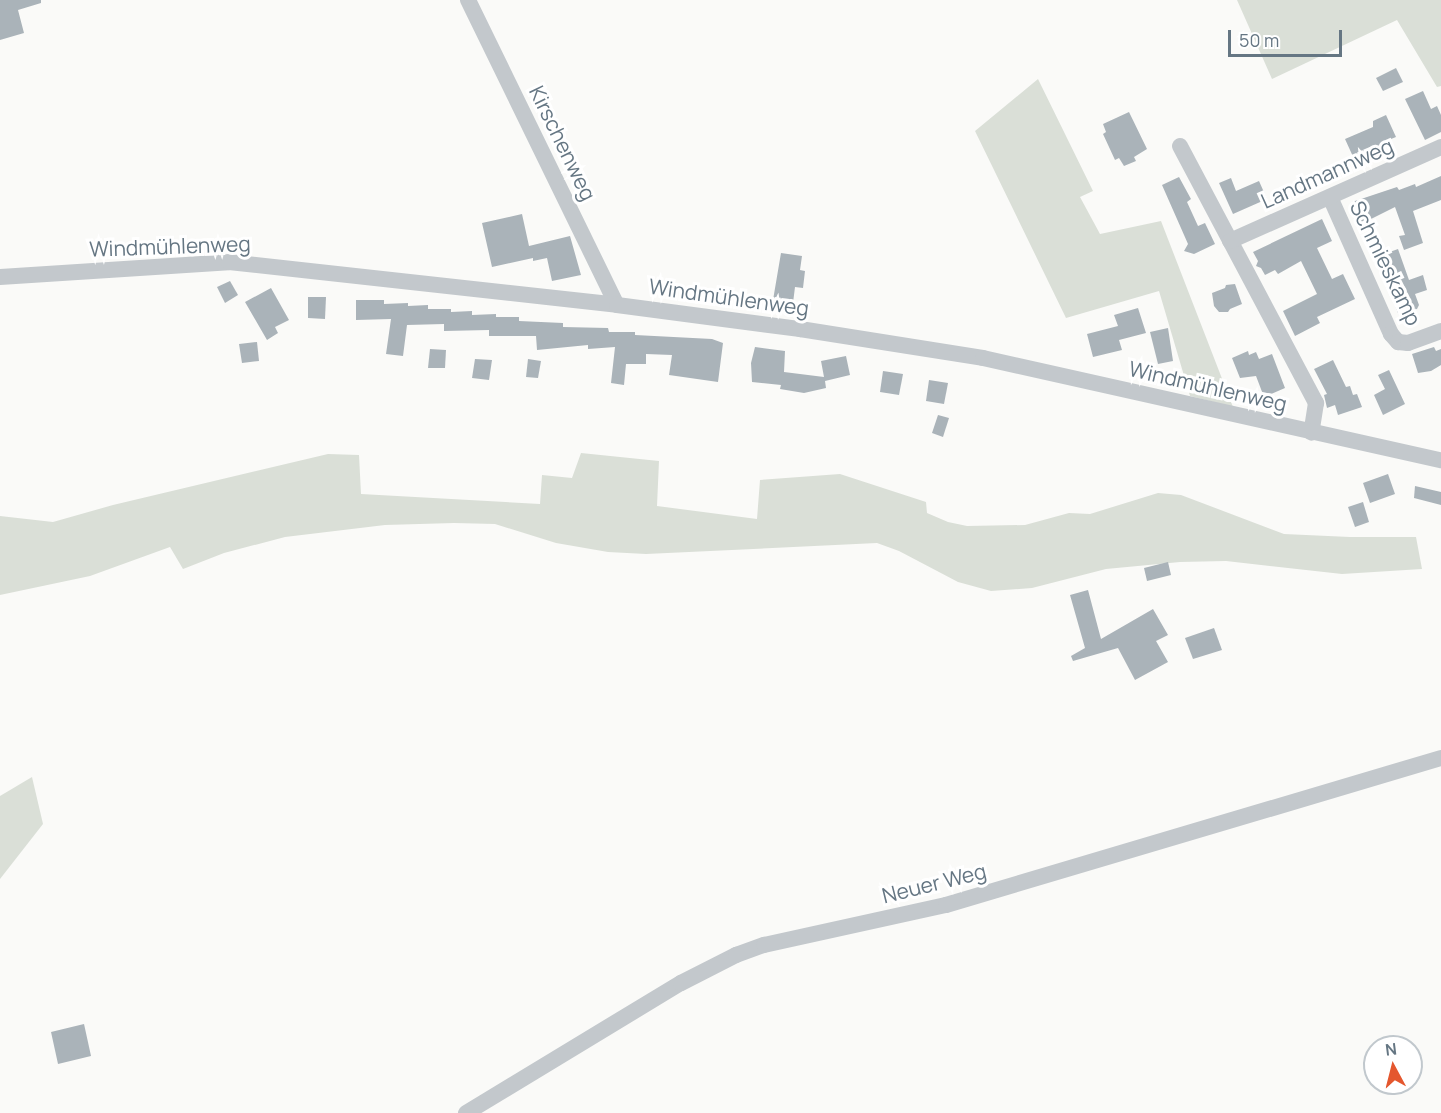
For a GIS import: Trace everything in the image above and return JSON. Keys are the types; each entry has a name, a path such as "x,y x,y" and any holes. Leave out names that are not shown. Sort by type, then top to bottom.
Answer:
{"street":[{"name":"Kirschenweg","path":"468,0 617,305"},
{"path":"1180,146 1316,403 1311,433"},
{"name":"Landmannweg","path":"1230,240 1441,147"},
{"name":"Schmieskamp","path":"1330,196 1391,334 1398,342 1408,343 1441,332"},
{"name":"Windmühlenweg","path":"0,277 229,262 617,305 800,329 983,358 1311,433 1441,460"},
{"name":"Neuer Weg","path":"466,1113 681,983 736,955 764,945 946,906 1441,758"}],"shaded area":[{"path":"1237,0 1441,0 1441,86 1437,87 1397,20 1272,79"},
{"path":"1038,79 1093,191 1080,197 1100,234 1161,221 1233,407 1190,396 1159,291 1066,318 975,131"},
{"path":"581,453 659,461 657,506 757,519 760,480 840,474 926,502 927,513 948,522 967,526 1025,525 1069,513 1090,514 1158,493 1181,495 1284,534 1416,537 1422,569 1342,574 1226,561 1180,562 1106,569 1032,588 991,591 958,582 899,551 877,543 646,554 608,552 556,543 495,524 454,523 385,525 285,537 224,553 183,569 170,547 90,576 0,595 0,516 53,522 113,505 328,454 359,455 361,494 540,504 542,475 572,478"},
{"path":"32,777 43,824 0,879 0,796"}],"building":[{"path":"0,0 41,0 41,3 18,10 24,33 0,40"},
{"path":"1396,68 1403,82 1383,91 1376,78"},
{"path":"1423,91 1431,109 1437,106 1441,115 1441,132 1425,140 1405,99"},
{"path":"1129,112 1147,149 1134,157 1136,161 1124,166 1119,158 1115,160 1103,134 1106,132 1103,124"},
{"path":"1386,115 1396,137 1381,143 1383,149 1355,161 1345,139 1373,127 1373,121"},
{"path":"1441,176 1441,200 1413,211 1423,243 1404,250 1399,236 1405,235 1395,207 1369,220 1362,222 1358,220 1352,202 1397,187 1399,190 1415,184 1416,187"},
{"path":"1179,177 1191,199 1187,202 1198,226 1205,223 1215,244 1194,254 1184,251 1188,244 1162,185"},
{"path":"1231,178 1236,191 1259,181 1267,199 1233,214 1219,183"},
{"path":"522,214 529,246 570,236 581,275 552,281 547,258 533,261 533,258 492,267 482,223"},
{"path":"1322,219 1332,241 1317,248 1332,279 1343,274 1355,299 1317,317 1320,323 1295,336 1283,311 1317,294 1301,261 1278,274 1275,270 1265,275 1261,268 1256,266 1258,261 1253,252"},
{"path":"1398,249 1409,280 1423,275 1427,290 1415,294 1419,305 1417,309 1398,313 1378,262 1389,259 1387,253"},
{"path":"781,253 802,256 800,270 805,271 803,288 795,287 793,303 773,300"},
{"path":"230,281 238,295 225,303 217,287"},
{"path":"1235,284 1242,304 1228,312 1219,312 1214,306 1212,293 1225,288 1226,285"},
{"path":"271,288 289,320 275,327 278,333 267,340 245,302"},
{"path":"308,297 326,297 325,319 308,318"},
{"path":"356,300 384,300 384,304 408,303 408,306 428,305 428,309 451,309 451,312 472,311 472,315 496,314 496,317 519,317 519,321 563,323 563,327 608,328 609,332 635,332 635,335 712,339 723,343 718,382 669,375 672,355 646,354 646,364 626,364 624,385 611,383 615,347 588,349 588,345 537,350 536,336 489,336 489,330 444,331 444,324 407,325 403,356 386,354 391,319 356,320"},
{"path":"1138,308 1146,333 1119,340 1122,350 1093,357 1087,334 1118,326 1114,315"},
{"path":"1168,328 1173,361 1158,364 1150,332"},
{"path":"257,342 259,361 242,363 239,344"},
{"path":"755,347 785,351 784,372 824,377 821,361 846,356 850,375 825,381 826,388 804,393 780,389 781,385 752,382 751,363"},
{"path":"1434,347 1436,351 1441,349 1441,365 1431,371 1418,373 1412,354"},
{"path":"430,349 446,350 445,368 428,368"},
{"path":"1248,351 1249,355 1256,352 1259,359 1272,354 1285,388 1264,397 1256,376 1240,378 1232,358"},
{"path":"475,359 492,360 489,380 472,378"},
{"path":"528,359 541,361 538,378 526,377"},
{"path":"1333,360 1346,387 1350,386 1353,395 1357,394 1362,407 1338,415 1335,405 1327,408 1324,395 1327,394 1314,369"},
{"path":"1389,370 1405,404 1383,415 1374,395 1385,389 1378,375"},
{"path":"883,371 903,374 899,395 880,392"},
{"path":"929,380 948,383 944,404 926,401"},
{"path":"938,415 949,418 943,437 932,433"},
{"path":"1388,474 1395,494 1370,503 1363,483"},
{"path":"1415,486 1441,492 1441,505 1414,498"},
{"path":"1363,502 1369,522 1355,527 1348,507"},
{"path":"1168,562 1171,575 1147,581 1144,568"},
{"path":"1088,590 1101,639 1153,609 1168,635 1156,641 1168,662 1135,680 1118,648 1073,661 1071,656 1085,648 1070,595"},
{"path":"1214,628 1222,650 1193,659 1185,638"},
{"path":"84,1024 91,1056 58,1064 51,1032"}]}
